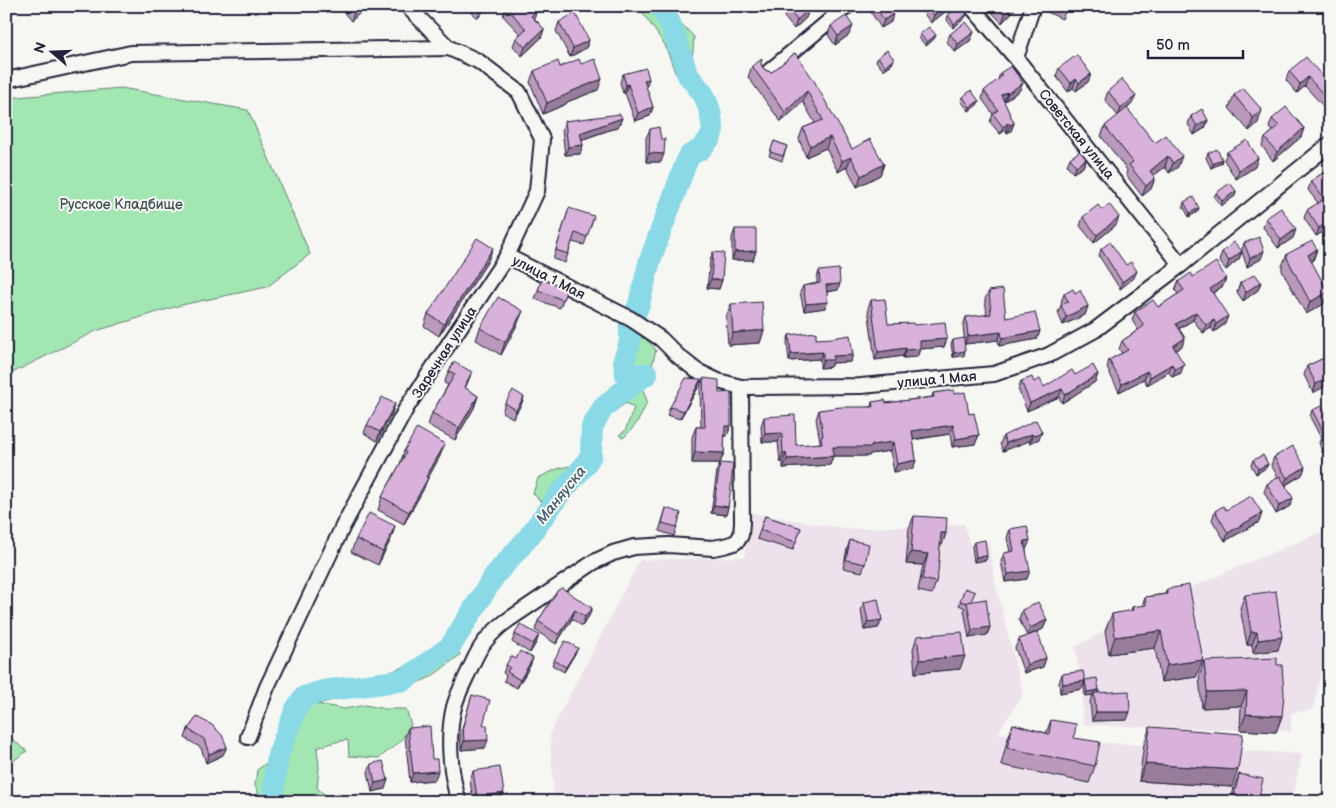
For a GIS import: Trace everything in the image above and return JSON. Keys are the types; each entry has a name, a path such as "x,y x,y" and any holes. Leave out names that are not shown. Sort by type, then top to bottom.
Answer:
{"street":[{"name":"Заречная улица","path":"248,737 267,687 347,518 407,407 507,256 537,191 542,139 518,92 478,61 449,48 407,6"},
{"path":"766,74 847,6"},
{"name":"Советская улица","path":"971,6 1016,58 1181,265"},
{"path":"1016,58 1033,6"},
{"path":"6,80 131,53 449,48"},
{"name":"улица 1 Мая","path":"507,256 631,320 661,340 697,371 718,381 741,387 861,386 994,374 1049,355 1095,330 1181,265 1330,144"},
{"path":"459,802 452,765 450,735 454,706 476,656 487,638 508,620 594,562 613,553 634,547 668,545 713,548 734,543 738,540 741,535 742,523 741,387"}],"shaded area":[{"path":"747,512 847,529 964,524 970,545 988,542 995,582 1023,694 998,733 1070,741 1302,754 1292,802 554,802 550,733 640,560 745,557"},
{"path":"1330,528 1330,630 1313,709 1291,713 1291,731 1083,725 1082,689 1075,647 1164,599"}],"green space":[{"path":"638,6 669,6 679,21 694,37 690,66 680,80 665,45"},
{"name":"Русское Кладбище","path":"121,88 248,110 310,254 267,287 181,305 96,331 6,376 6,98"},
{"path":"637,336 646,339 656,350 650,373 642,387 647,401 645,407 638,421 623,438 619,435 625,431 634,408 626,403 613,410 625,393 638,382 639,372 629,377 628,365"},
{"path":"569,466 580,478 570,497 553,511 533,493 538,478 557,469"},
{"path":"456,644 460,655 431,677 403,689 346,697 317,704 345,709 365,705 385,709 406,709 411,725 401,741 379,758 349,756 348,740 317,748 319,768 317,788 330,799 355,799 354,802 262,802 255,785 257,770 276,755 287,721 313,691 339,681 367,681 432,656"},
{"path":"6,735 27,751 6,766"}],"building":[{"path":"507,6 533,6 537,10 531,16 544,29 525,47 516,38 526,29"},
{"path":"789,6 807,6 809,9 797,20 787,8"},
{"path":"875,6 888,6 893,14 884,20"},
{"path":"927,6 945,6 934,15"},
{"path":"960,6 967,14 954,24 948,15"},
{"path":"997,6 1013,6 1005,14"},
{"path":"1056,6 1067,6 1065,10"},
{"path":"575,13 589,40 573,48 559,22"},
{"path":"846,16 853,26 838,36 831,26"},
{"path":"966,22 974,32 958,44 950,34"},
{"path":"929,27 936,35 927,42 920,34"},
{"path":"887,50 894,59 885,66 878,57"},
{"path":"795,53 813,79 852,149 870,139 884,164 861,176 851,157 842,161 830,137 810,146 803,128 823,120 807,91 785,112 752,66 762,59 761,64 763,68 772,72"},
{"path":"1077,55 1091,74 1079,83 1076,79 1071,83 1059,68"},
{"path":"1306,57 1322,76 1330,82 1330,102 1308,77 1300,84 1289,71"},
{"path":"579,59 581,64 595,59 602,79 547,103 534,71 558,61 560,67"},
{"path":"1011,66 1023,83 1008,93 1001,95 1014,123 1010,125 1008,123 1003,127 993,114 998,110 984,91 1002,76 1000,73"},
{"path":"646,68 649,79 644,80 653,107 638,113 623,74"},
{"path":"1122,79 1136,96 1121,108 1108,91"},
{"path":"1243,88 1262,110 1253,118 1234,95"},
{"path":"971,90 979,101 970,107 963,97"},
{"path":"1286,107 1304,128 1277,152 1265,138 1279,126 1272,119"},
{"path":"1127,108 1155,143 1166,135 1182,156 1173,163 1168,156 1150,171 1155,178 1146,186 1129,165 1133,162 1105,126"},
{"path":"1202,109 1208,120 1197,126 1191,116"},
{"path":"620,114 622,118 580,133 583,145 568,147 565,121"},
{"path":"659,127 661,139 665,139 664,154 649,153 650,129"},
{"path":"1247,140 1258,158 1239,170 1227,152"},
{"path":"774,141 787,146 783,156 770,152"},
{"path":"1217,149 1222,159 1213,164 1208,153"},
{"path":"1080,151 1086,159 1076,166 1070,158"},
{"path":"1330,168 1330,221 1319,228 1307,210 1324,199 1311,181"},
{"path":"1230,183 1236,191 1222,201 1216,193"},
{"path":"1193,197 1199,208 1190,213 1184,202"},
{"path":"1109,204 1119,217 1097,235 1083,217 1098,205 1102,210"},
{"path":"569,208 594,216 587,237 575,233 568,254 556,250"},
{"path":"1281,208 1296,229 1281,240 1266,218"},
{"path":"735,229 756,229 756,251 735,252"},
{"path":"1259,237 1264,251 1250,258 1244,243"},
{"path":"477,238 493,248 444,324 428,314"},
{"path":"1312,241 1317,249 1308,255 1328,292 1310,302 1287,258 1287,254"},
{"path":"1110,242 1126,265 1131,262 1137,271 1122,282 1101,249"},
{"path":"1234,242 1242,251 1229,261 1222,252"},
{"path":"713,252 724,253 722,280 711,279"},
{"path":"1216,262 1226,278 1210,289 1228,316 1216,324 1214,320 1206,325 1196,312 1176,324 1185,338 1173,346 1184,364 1175,369 1172,364 1150,377 1147,371 1122,384 1109,360 1128,350 1122,341 1144,326 1135,312 1153,300 1158,307 1184,290 1178,282 1191,273 1193,277"},
{"path":"839,269 840,284 826,285 828,302 806,304 803,286 820,283 819,271"},
{"path":"1255,274 1261,282 1246,292 1240,283"},
{"path":"542,279 567,288 563,300 538,290"},
{"path":"1003,289 1006,318 1035,312 1040,331 1002,338 1001,332 968,336 966,317 991,314 989,291"},
{"path":"1073,289 1075,293 1080,290 1088,306 1066,317 1061,305 1068,301 1064,294"},
{"path":"498,297 523,311 505,342 480,328"},
{"path":"885,299 888,324 913,323 914,325 945,322 947,339 920,341 920,349 906,350 906,348 878,352 871,300"},
{"path":"762,302 764,330 733,333 731,304"},
{"path":"816,332 816,339 850,335 853,355 833,356 833,360 823,360 823,352 791,354 789,335"},
{"path":"964,338 965,351 954,353 953,340"},
{"path":"1326,357 1330,366 1330,377 1316,384 1307,366"},
{"path":"454,362 472,372 464,387 478,396 459,428 432,413 455,374 449,371"},
{"path":"1093,365 1098,374 1065,395 1062,389 1030,403 1021,381 1032,377 1034,382 1040,379 1044,387 1072,370 1075,375"},
{"path":"686,378 701,379 684,411 670,407"},
{"path":"703,378 719,380 719,393 731,392 731,426 725,426 724,453 695,452 696,427 705,427"},
{"path":"513,390 524,397 516,410 505,403"},
{"path":"954,390 954,394 965,392 969,414 974,413 979,435 956,439 953,425 912,431 916,460 897,464 893,442 872,445 872,447 833,447 833,456 787,459 786,453 783,453 782,433 765,434 764,417 795,415 796,445 822,443 821,437 823,436 819,410 841,407 873,407 872,402 885,400 886,403 934,397 933,393"},
{"path":"382,397 395,404 380,432 367,425"},
{"path":"1322,406 1326,414 1330,412 1330,444 1324,446 1321,436 1325,435 1312,410"},
{"path":"1036,420 1042,432 1006,443 1003,436"},
{"path":"417,428 445,444 409,512 382,497"},
{"path":"1293,446 1305,467 1287,478 1274,457"},
{"path":"1263,455 1268,464 1258,469 1253,460"},
{"path":"720,463 733,464 728,507 714,505"},
{"path":"1280,476 1293,498 1279,506 1267,484"},
{"path":"1251,496 1262,513 1228,533 1215,511 1223,506 1226,510"},
{"path":"666,508 681,513 677,527 662,523"},
{"path":"369,513 395,526 383,552 356,539"},
{"path":"765,516 801,528 796,542 760,530"},
{"path":"914,516 947,518 946,533 941,533 936,582 922,579 928,554 911,552"},
{"path":"1027,526 1030,540 1024,541 1030,571 1008,574 1004,553 1014,551 1010,529"},
{"path":"850,540 869,544 865,564 846,560"},
{"path":"985,540 987,556 976,557 974,542"},
{"path":"1189,585 1203,660 1167,665 1161,631 1115,637 1112,614 1133,610 1132,607 1146,605 1145,597 1167,594 1167,589"},
{"path":"562,588 592,608 585,617 575,610 559,635 538,621 558,590"},
{"path":"965,588 975,592 971,601 967,603 960,601"},
{"path":"1276,591 1282,637 1258,640 1257,632 1251,632 1245,595"},
{"path":"878,599 882,620 868,622 864,602"},
{"path":"986,599 990,627 972,630 967,602"},
{"path":"1038,602 1047,620 1030,628 1022,610"},
{"path":"520,624 539,635 533,644 515,634"},
{"path":"962,632 965,656 920,660 917,636"},
{"path":"1038,632 1046,658 1027,665 1019,639"},
{"path":"565,641 578,648 566,667 554,660"},
{"path":"520,651 533,658 520,680 507,672 510,667 506,665 511,656 516,659"},
{"path":"1277,658 1277,665 1282,665 1284,694 1282,716 1246,714 1247,691 1207,692 1204,661"},
{"path":"1083,671 1085,681 1063,684 1062,674"},
{"path":"1097,678 1099,690 1087,692 1085,680"},
{"path":"1129,691 1130,712 1096,712 1094,693"},
{"path":"472,695 490,700 483,725 487,725 488,740 464,741 463,726"},
{"path":"197,717 212,725 222,735 227,747 209,754 204,739 188,729"},
{"path":"1051,720 1076,724 1074,738 1100,742 1095,766 1007,748 1013,724 1049,734"},
{"path":"430,726 432,759 437,759 438,771 413,773 408,728"},
{"path":"1150,727 1243,734 1238,770 1145,764"},
{"path":"383,761 388,780 375,783 371,764"},
{"path":"500,767 504,793 477,797 473,771"},
{"path":"1239,774 1263,779 1258,802 1233,802"},
{"path":"420,796 420,802 395,802 395,798"},
{"path":"998,797 1063,802 997,802"}],"waterway":[{"name":"Маняуска","path":"272,802 278,755 296,709 304,697 323,691 404,680 450,647 495,575 528,538 559,495 585,465 591,455 592,427 603,408 647,374 626,375 624,360 630,342 630,326 639,304 650,260 686,163 690,155 700,150 711,137 713,129 710,111 704,95 688,75 670,23 660,6"}]}
